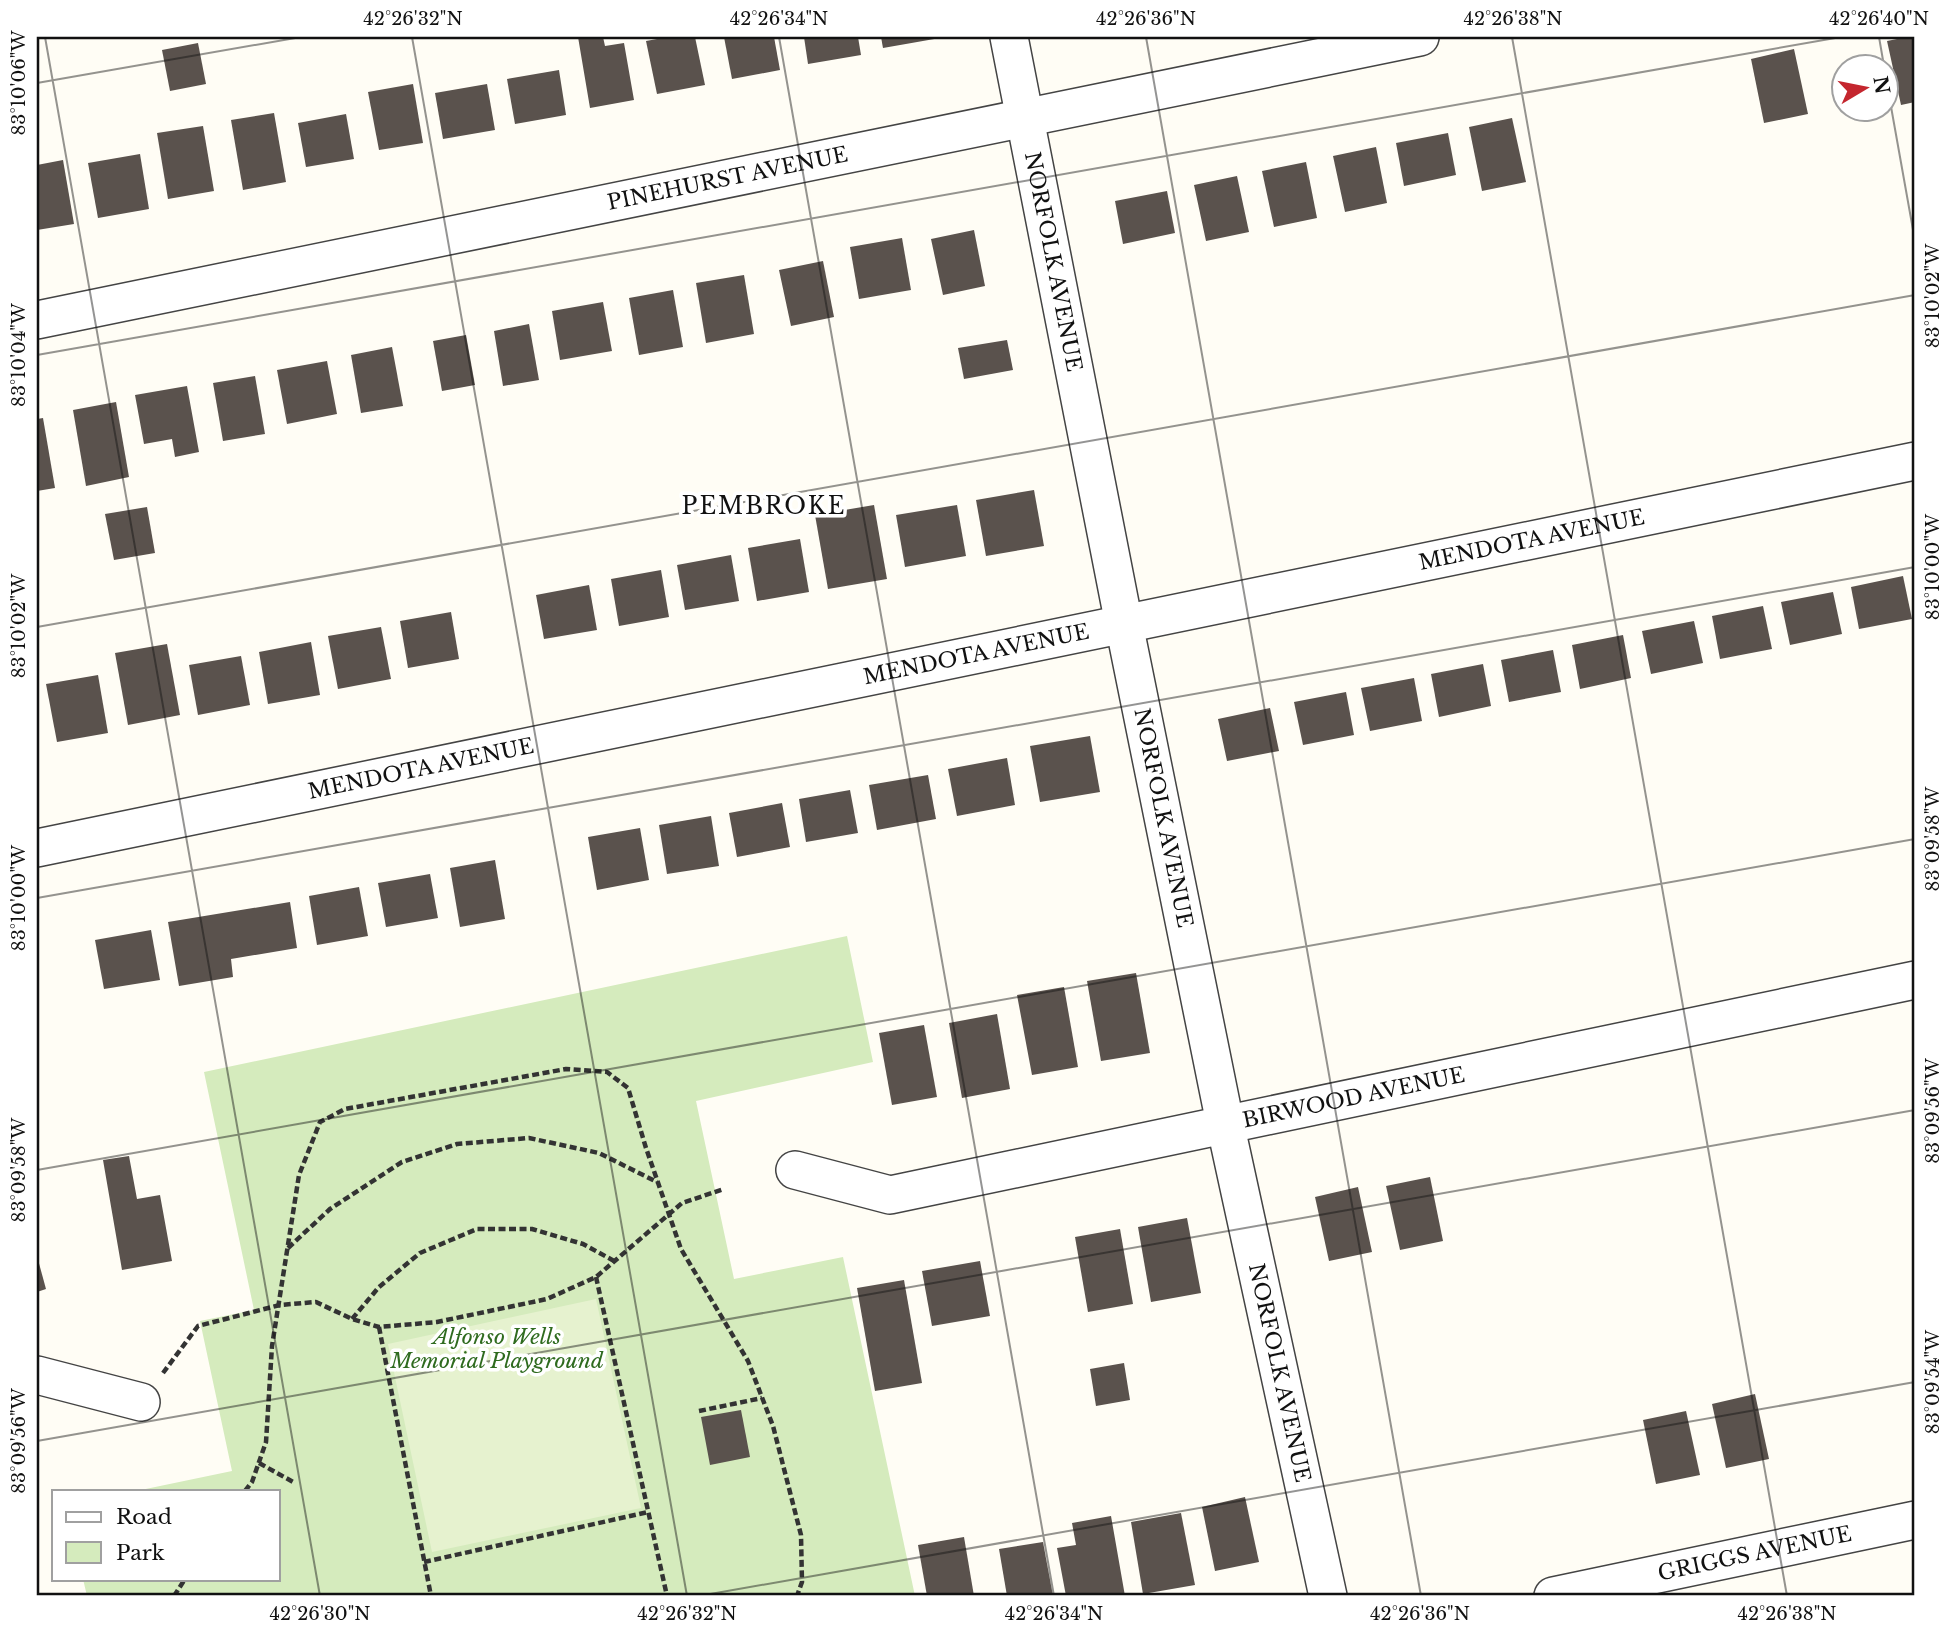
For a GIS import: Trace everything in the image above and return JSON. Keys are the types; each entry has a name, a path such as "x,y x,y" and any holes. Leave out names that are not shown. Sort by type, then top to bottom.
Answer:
{"street":[{"name":"NORFOLK AVENUE","path":"1009,37 1124,624 1226,1123 1328,1596"},
{"name":"PINEHURST AVENUE","path":"37,320 1420,37"},
{"name":"MENDOTA AVENUE","path":"37,848 1915,461"},
{"name":"BIRWOOD AVENUE","path":"795,1170 890,1195 1915,980"},
{"path":"37,1375 141,1402"},
{"name":"GRIGGS AVENUE","path":"1553,1596 1915,1520"}],"path":[{"path":"245,1490 252,1482 266,1442 272,1346 299,1175 320,1122 345,1109 566,1069 607,1072 628,1088 681,1248 748,1361 773,1426 801,1535 802,1582 797,1596"},
{"path":"287,1249 330,1209 402,1162 457,1144 529,1138 599,1153 657,1182"},
{"path":"141,1402 198,1326 280,1306 316,1302 352,1319 379,1327 437,1322 547,1299 596,1277 682,1203 723,1189"},
{"path":"352,1319 379,1287 420,1253 477,1229 532,1229 583,1244 616,1262"},
{"path":"596,1277 667,1596"},
{"path":"379,1327 431,1596"},
{"path":"699,1411 762,1398"},
{"path":"259,1463 295,1483"},
{"path":"424,1562 649,1512"},
{"path":"174,1596 184,1580"}],"green space":[{"name":"Alfonso Wells Memorial Playground","path":"847,936 873,1062 696,1101 734,1279 843,1257 915,1596 87,1596 83,1580 280,1580 280,1490 141,1490 232,1471 200,1321 254,1310 204,1072"},
{"path":"596,1299 641,1508 432,1552 388,1344"}],"building":[{"path":"578,37 603,37 605,46 624,43 634,100 590,108"},
{"path":"668,37 695,37 705,85 657,94 646,41"},
{"path":"724,37 774,37 780,70 732,79"},
{"path":"804,37 858,37 861,55 808,64"},
{"path":"881,37 940,37 940,38 883,48"},
{"path":"1915,37 1915,102 1901,105 1899,52 1889,52 1887,41"},
{"path":"198,43 206,84 170,91 162,50"},
{"path":"1794,49 1808,114 1764,123 1751,59"},
{"path":"559,70 566,115 515,124 507,79"},
{"path":"413,84 423,143 379,150 368,92"},
{"path":"487,84 495,130 443,139 435,93"},
{"path":"274,113 286,182 243,190 231,120"},
{"path":"346,114 354,159 306,167 298,123"},
{"path":"1512,118 1526,182 1482,191 1469,127"},
{"path":"203,126 214,191 168,199 157,133"},
{"path":"1448,133 1456,175 1404,186 1396,143"},
{"path":"1376,147 1387,203 1345,212 1333,156"},
{"path":"140,154 149,209 98,218 88,163"},
{"path":"63,160 74,224 37,230 37,165"},
{"path":"1306,162 1317,218 1274,227 1262,171"},
{"path":"1237,176 1249,232 1206,241 1194,185"},
{"path":"1167,191 1175,233 1123,244 1115,201"},
{"path":"974,230 985,286 943,295 931,239"},
{"path":"902,238 911,290 859,299 850,247"},
{"path":"823,261 834,317 791,326 779,270"},
{"path":"744,275 754,334 706,343 696,283"},
{"path":"673,290 683,347 639,355 629,298"},
{"path":"603,302 612,351 560,360 552,311"},
{"path":"529,324 539,380 503,386 494,331"},
{"path":"466,335 475,385 442,391 433,341"},
{"path":"1007,340 1013,370 964,379 958,348"},
{"path":"392,347 403,406 361,413 351,355"},
{"path":"327,361 337,414 287,424 277,370"},
{"path":"255,376 265,434 223,441 213,383"},
{"path":"187,386 199,452 175,457 172,439 144,444 135,395"},
{"path":"116,402 129,477 86,486 73,410"},
{"path":"43,418 55,488 37,491 37,419"},
{"path":"1034,490 1044,546 986,556 976,500"},
{"path":"874,505 887,579 828,589 815,515"},
{"path":"957,505 966,556 905,567 896,515"},
{"path":"147,507 155,553 114,560 105,514"},
{"path":"800,539 809,592 757,601 748,548"},
{"path":"731,555 739,601 685,610 677,565"},
{"path":"661,570 669,617 619,626 611,579"},
{"path":"1903,576 1912,619 1859,629 1851,587"},
{"path":"589,585 597,630 544,639 536,595"},
{"path":"1833,592 1842,634 1790,645 1781,602"},
{"path":"1763,606 1772,649 1720,659 1712,616"},
{"path":"451,612 459,659 408,668 400,621"},
{"path":"1694,621 1703,663 1651,674 1642,631"},
{"path":"381,627 391,679 338,689 328,636"},
{"path":"1623,635 1631,678 1580,689 1572,645"},
{"path":"311,642 320,695 268,704 259,652"},
{"path":"167,644 180,715 128,725 115,653"},
{"path":"1553,650 1561,692 1509,702 1501,660"},
{"path":"241,656 250,705 198,715 189,665"},
{"path":"1483,664 1491,706 1439,717 1431,674"},
{"path":"98,675 108,733 57,742 46,684"},
{"path":"1414,678 1422,721 1370,731 1361,688"},
{"path":"1346,692 1354,735 1303,745 1294,702"},
{"path":"1270,708 1279,751 1227,761 1218,719"},
{"path":"1090,736 1100,792 1040,802 1030,746"},
{"path":"1007,758 1015,805 957,816 948,769"},
{"path":"928,775 936,819 877,830 869,785"},
{"path":"850,790 858,833 806,842 799,799"},
{"path":"782,803 790,847 737,857 729,813"},
{"path":"711,816 719,866 667,874 659,825"},
{"path":"640,828 649,880 597,890 588,837"},
{"path":"495,860 505,919 460,927 450,868"},
{"path":"430,874 438,918 386,927 378,883"},
{"path":"359,887 368,936 317,945 309,896"},
{"path":"290,902 297,948 231,959 233,977 179,986 168,922"},
{"path":"151,930 160,980 104,989 95,940"},
{"path":"1136,973 1150,1053 1101,1061 1087,981"},
{"path":"1064,987 1078,1067 1032,1075 1017,995"},
{"path":"997,1014 1010,1089 962,1098 949,1023"},
{"path":"924,1025 937,1097 892,1105 879,1033"},
{"path":"129,1156 137,1199 160,1195 172,1261 122,1270 103,1160"},
{"path":"1430,1177 1443,1241 1400,1250 1386,1186"},
{"path":"1358,1187 1372,1252 1329,1261 1315,1197"},
{"path":"1187,1218 1201,1293 1151,1302 1138,1227"},
{"path":"1120,1229 1133,1304 1088,1312 1075,1237"},
{"path":"37,1256 46,1289 37,1292"},
{"path":"980,1261 990,1316 932,1326 922,1271"},
{"path":"904,1280 922,1383 875,1391 857,1288"},
{"path":"1124,1363 1130,1400 1096,1406 1090,1369"},
{"path":"1755,1394 1769,1459 1726,1468 1712,1404"},
{"path":"741,1410 750,1457 710,1465 701,1417"},
{"path":"1686,1411 1700,1475 1656,1484 1643,1420"},
{"path":"1245,1497 1259,1562 1215,1571 1202,1507"},
{"path":"1181,1513 1195,1585 1143,1594 1131,1522"},
{"path":"1111,1516 1125,1596 1066,1596 1057,1548 1076,1545 1072,1523"},
{"path":"964,1537 974,1596 927,1596 918,1545"},
{"path":"1043,1542 1053,1596 1007,1596 999,1549"}],"district":[{"name":"PEMBROKE","path":"764,506"}]}
